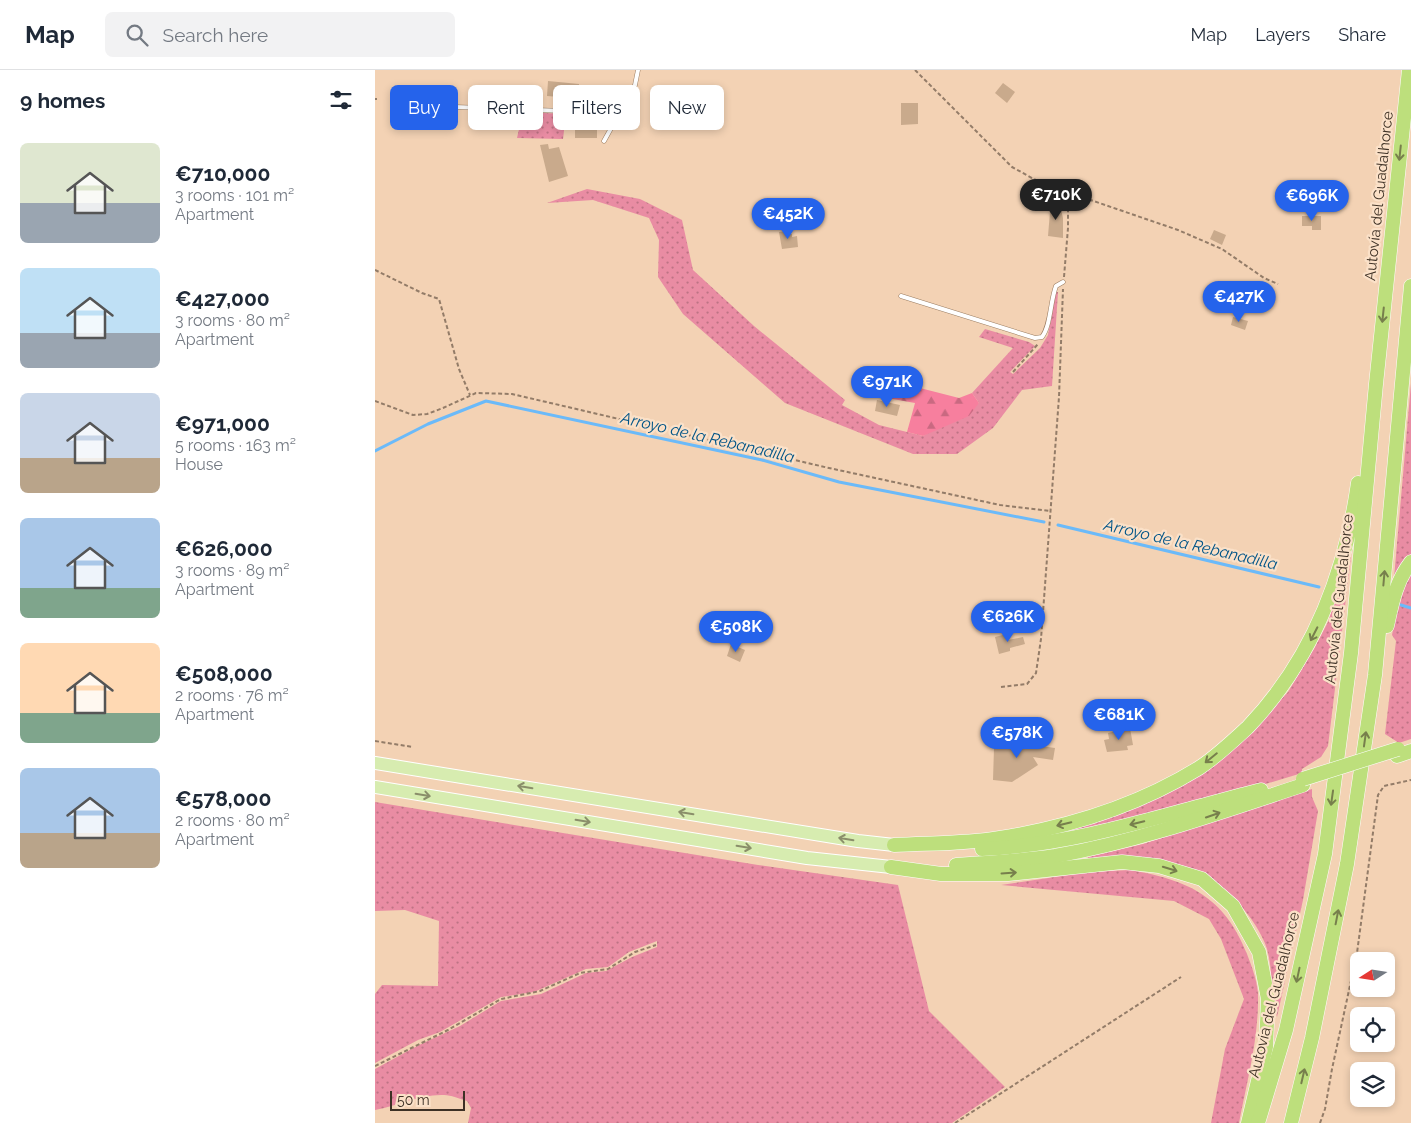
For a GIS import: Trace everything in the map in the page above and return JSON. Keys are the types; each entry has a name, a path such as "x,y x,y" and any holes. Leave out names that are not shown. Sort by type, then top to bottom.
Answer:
{"highway":[{"name":"Autovía del Guadalhorce","path":"1258,1123 1286,1030 1325,854 1351,652 1376,384 1409,70"},
{"path":"1291,1123 1312,1038 1347,864 1375,675 1411,286"},
{"path":"894,845 998,839 1078,821 1154,792 1200,768 1236,739 1268,706 1300,660 1332,594 1353,520 1364,442 1376,384"},
{"path":"1375,675 1396,588 1411,562"},
{"path":"891,868 1006,862 1054,856 1119,842 1189,823 1303,782 1404,750"},
{"path":"894,845 943,850 1002,848 1051,842 1125,826 1303,782"},
{"path":"891,868 941,874 1007,874 1122,862 1159,866 1201,879 1233,906 1259,952 1268,1000 1266,1048 1248,1123"}],"main road":[{"path":"375,763 858,841 894,845"},
{"path":"375,787 807,858 891,868"}],"lane":[{"path":"635,85 638,70"},
{"path":"458,107 553,111"},
{"path":"604,141 610,130"},
{"path":"901,296 1035,338 1042,337 1047,331 1050,304 1056,286 1063,282"}],"path":[{"path":"915,70 1012,167 1041,183 1187,234 1222,249 1264,278 1278,284"},
{"path":"1001,687 1027,684 1036,672 1041,639 1059,397 1068,192"},
{"path":"375,270 422,293 439,299 459,369 470,395"},
{"path":"1013,372 1037,347 1042,337"},
{"path":"375,401 413,414 427,414 476,392 491,392 524,397 612,419 838,470 1001,505 1050,510"},
{"path":"375,741 413,747"},
{"path":"1320,1123 1325,1109 1357,953 1377,795 1383,786 1411,780"},
{"path":"375,1066 448,1030 501,999 540,992 580,973 608,969 635,952 656,945"},
{"path":"955,1123 1181,977"}],"shaded area":[{"path":"543,113 553,113 553,130 564,130 563,139 517,138 519,130 543,130"},
{"path":"587,189 640,199 682,220 693,270 754,326 845,400 842,405 879,425 923,436 979,403 972,393 1013,348 979,337 985,329 1029,342 1035,346 1010,372 1013,374 1040,348 1048,335 1056,292 1058,292 1052,386 1022,390 993,428 957,454 913,454 785,403 683,314 658,277 659,240 649,218 593,200 547,203"},
{"path":"1411,383 1411,554 1403,561 1394,578"},
{"path":"1351,557 1328,746 1321,757 1302,769 1302,773 1196,805 1057,836 1057,832 1089,822 1248,735 1288,692 1314,649 1328,622 1349,558"},
{"path":"1411,570 1411,739 1399,743 1385,734 1396,641 1392,635 1398,604"},
{"path":"1312,789 1312,797 1318,811 1303,900 1277,1017 1269,957 1265,943 1247,914 1221,887 1204,875 1187,867 1169,862 1151,860 1088,860 1088,857 1143,844"},
{"path":"375,802 758,865 898,885 929,1011 1005,1087 952,1123 468,1123 471,1108 467,1101 444,1095 426,1096 375,1110 375,1069 417,1046 460,1026 501,1001 541,994 586,973 606,971 632,957 657,947 657,941 629,952 608,967 586,969 534,992 501,997 440,1032 418,1040 375,1063 375,994 382,985 438,986 439,921 405,910 375,911"},
{"path":"1130,870 1170,879 1202,894 1227,918 1238,934 1247,954 1257,984 1258,1010 1252,1059 1239,1123 1211,1123 1225,1049 1244,999 1221,939 1209,919 1174,901 1001,885 1089,872"}],"green space":[{"path":"881,378 959,398 972,393 979,403 969,416 923,436 907,432 915,403 876,396"}],"building":[{"path":"548,81 579,84 553,85 553,96 547,96"},
{"path":"1003,83 1015,92 1007,103 995,93"},
{"path":"901,103 918,103 918,124 901,125"},
{"path":"575,130 597,130 597,138 575,138"},
{"path":"548,144 549,149 559,147 568,176 549,182 540,145"},
{"path":"1051,200 1060,205 1063,218 1063,238 1048,236"},
{"path":"1302,216 1321,216 1321,230 1312,230 1312,226 1302,226"},
{"path":"1214,230 1226,235 1222,245 1210,239"},
{"path":"789,231 792,237 797,236 798,247 782,249 779,232"},
{"path":"1233,317 1248,321 1245,330 1231,325"},
{"path":"877,400 900,405 897,416 875,411"},
{"path":"1007,634 1008,640 1023,637 1025,644 1010,648 1010,651 999,654 995,637"},
{"path":"731,644 745,650 740,662 727,656"},
{"path":"1130,728 1133,745 1127,746 1128,750 1107,752 1104,740 1109,739 1108,733"},
{"path":"992,739 1055,748 1053,760 1033,757 1038,765 1012,782 993,780 994,748"}],"waterway":[{"name":"Arroyo de la Rebanadilla","path":"375,451 428,424 486,401 762,460 839,482 1044,522"},
{"name":"Arroyo de la Rebanadilla","path":"1058,525 1319,587"},
{"name":"Arroyo de la Rebanadilla","path":"1401,605 1411,608"}]}
